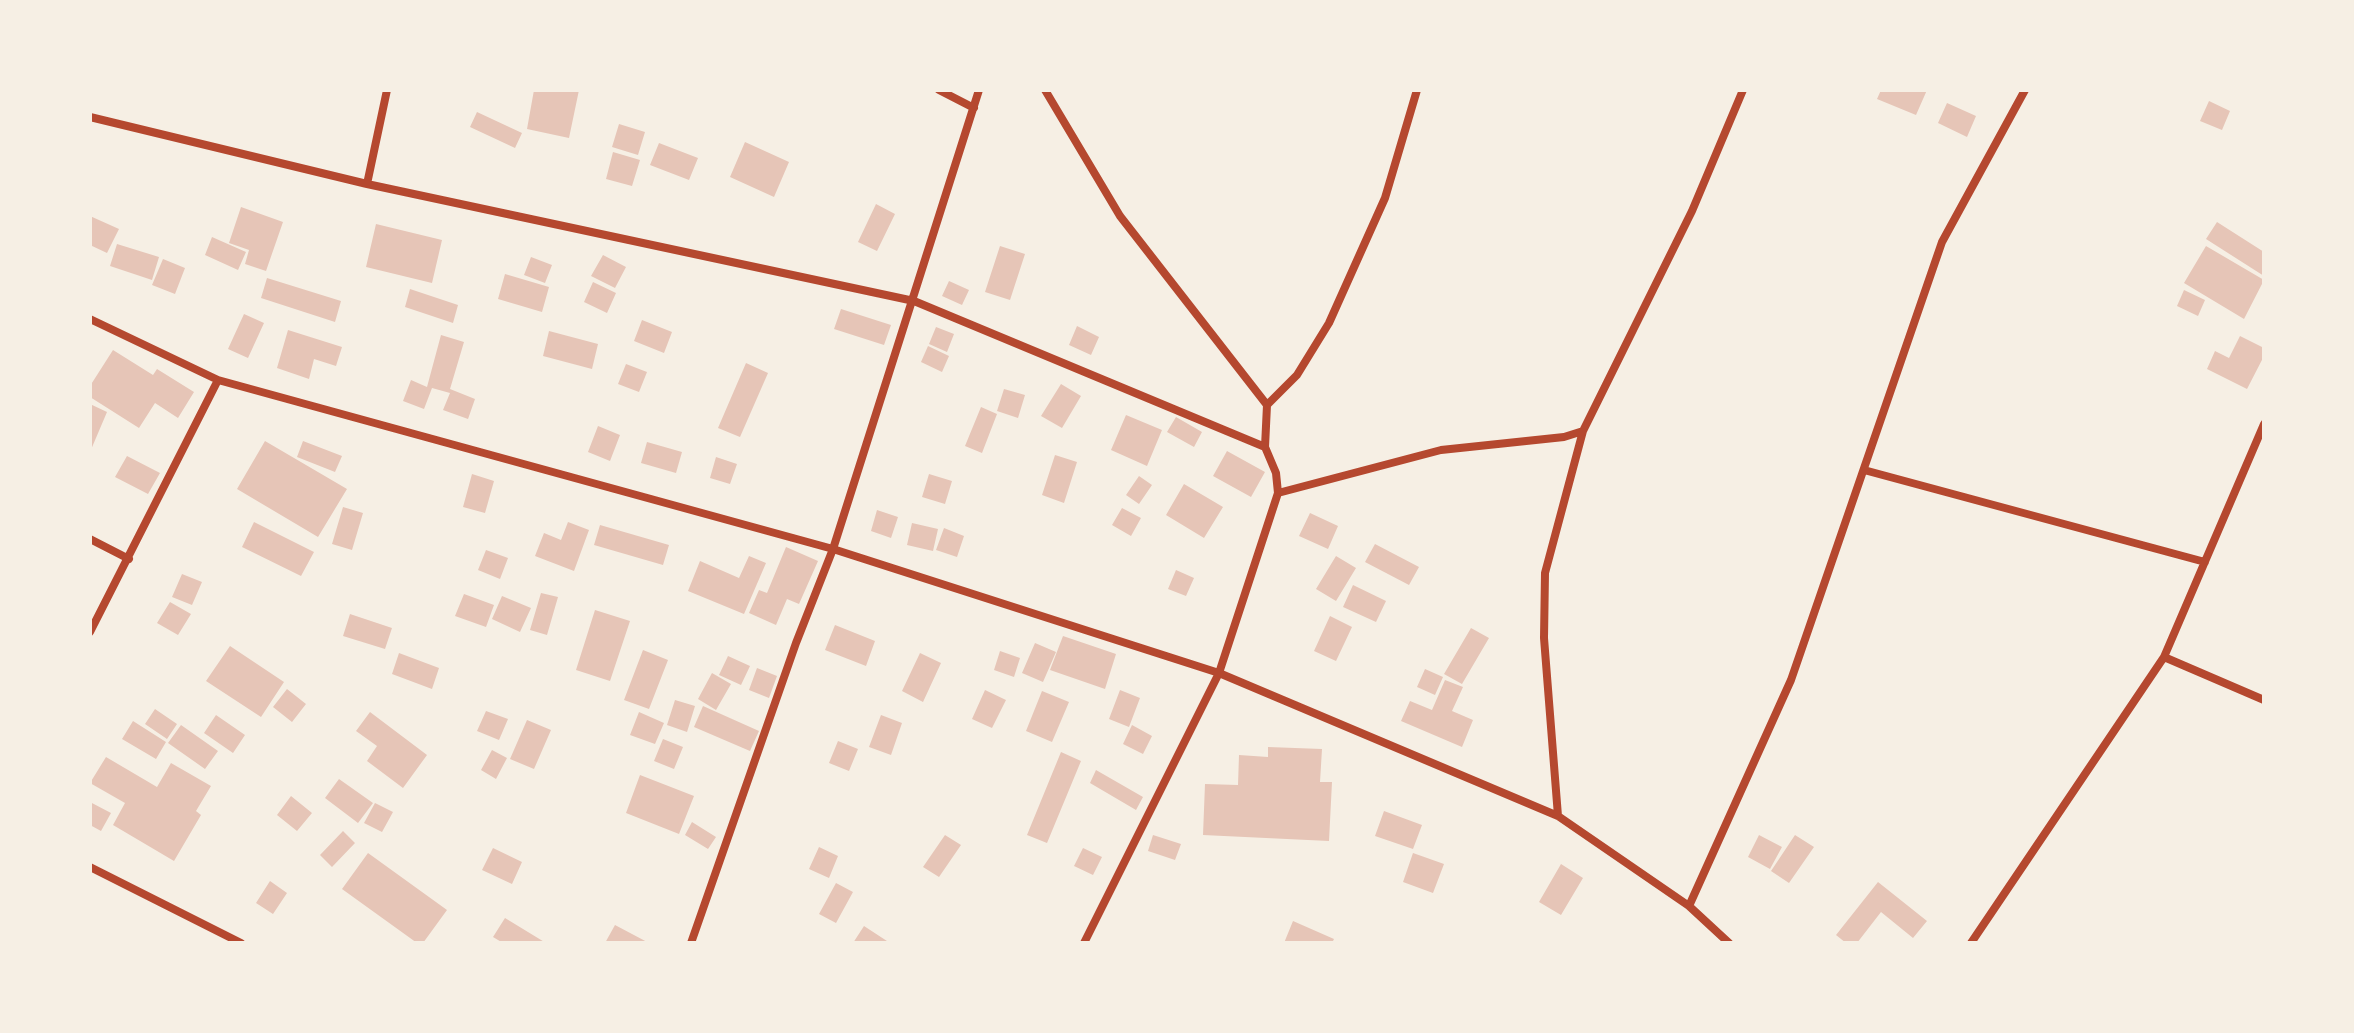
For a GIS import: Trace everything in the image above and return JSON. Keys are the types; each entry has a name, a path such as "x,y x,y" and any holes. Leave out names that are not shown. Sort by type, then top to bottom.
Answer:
{"street":[{"path":"367,184 387,90"},
{"path":"939,90 974,108"},
{"path":"691,943 786,671 833,549 979,90"},
{"path":"1045,90 1120,216 1267,405 1265,447 1276,473 1278,493 1219,673 1084,943"},
{"path":"1267,405 1297,375 1329,323 1385,198 1417,90"},
{"path":"1558,816 1544,638 1545,573 1583,431 1692,211 1743,90"},
{"path":"1689,906 1791,680 1942,242 2025,90"},
{"path":"90,117 367,184 914,301 1265,447"},
{"path":"90,319 218,380 833,549 1219,673 1558,816 1689,906 1729,943"},
{"path":"90,632 218,380"},
{"path":"1971,943 2164,657 2264,424"},
{"path":"1278,493 1441,450 1564,437 1583,431"},
{"path":"1864,470 2205,562"},
{"path":"90,539 129,559"},
{"path":"2164,657 2264,700"},
{"path":"90,867 241,943"}],"building":[{"path":"534,90 579,90 569,138 527,129"},
{"path":"1881,90 1927,90 1916,115 1877,99"},
{"path":"2209,101 2230,111 2222,130 2200,121"},
{"path":"1947,103 1976,116 1967,137 1938,123"},
{"path":"477,112 522,133 515,148 470,127"},
{"path":"619,124 645,132 638,155 612,147"},
{"path":"745,142 789,162 774,197 730,177"},
{"path":"659,143 698,158 689,180 650,165"},
{"path":"613,152 640,160 632,186 606,179"},
{"path":"876,204 895,214 877,251 858,242"},
{"path":"241,207 283,222 266,271 245,264 249,250 229,243"},
{"path":"90,216 119,229 107,253 90,245"},
{"path":"2217,222 2264,252 2264,276 2206,239"},
{"path":"376,224 442,240 432,283 366,267"},
{"path":"212,237 246,252 238,270 205,255"},
{"path":"117,244 159,257 152,280 110,266"},
{"path":"1000,246 1025,254 1010,300 985,292"},
{"path":"2206,246 2264,280 2244,319 2184,283"},
{"path":"603,255 626,267 615,288 591,276"},
{"path":"531,257 552,265 545,283 524,275"},
{"path":"163,259 185,268 175,294 152,285"},
{"path":"505,274 549,287 542,312 498,299"},
{"path":"267,278 341,301 335,322 261,298"},
{"path":"949,281 969,290 962,305 942,296"},
{"path":"593,282 616,293 607,313 584,302"},
{"path":"410,289 458,305 453,323 405,307"},
{"path":"2184,290 2205,300 2198,316 2177,306"},
{"path":"841,309 891,325 884,345 834,329"},
{"path":"244,314 264,323 248,358 228,349"},
{"path":"642,320 672,332 664,353 634,341"},
{"path":"1077,326 1099,337 1091,355 1069,345"},
{"path":"936,327 954,334 947,352 929,344"},
{"path":"288,330 342,347 336,366 314,359 309,379 277,368"},
{"path":"549,331 598,344 592,369 543,356"},
{"path":"441,335 464,342 450,389 475,399 468,419 443,410 450,393 432,388 424,409 403,401 411,380 427,387"},
{"path":"2240,336 2264,348 2264,356 2247,389 2207,369 2215,351 2229,358"},
{"path":"928,346 949,356 942,372 921,362"},
{"path":"113,350 153,375 157,369 194,392 178,418 155,403 139,428 90,397 90,386"},
{"path":"746,363 768,373 740,437 718,428"},
{"path":"626,364 647,372 639,392 618,384"},
{"path":"1061,384 1081,396 1062,428 1041,416"},
{"path":"1004,389 1025,395 1018,418 997,411"},
{"path":"90,404 107,412 90,452"},
{"path":"981,407 997,414 982,453 965,446"},
{"path":"1126,415 1162,430 1147,466 1111,450"},
{"path":"1176,417 1202,432 1194,447 1167,432"},
{"path":"598,426 620,435 610,461 588,452"},
{"path":"265,441 347,489 318,537 237,489"},
{"path":"303,441 342,456 335,472 297,457"},
{"path":"647,442 682,452 676,473 641,463"},
{"path":"1227,451 1265,472 1251,497 1213,476"},
{"path":"1055,455 1077,462 1064,503 1042,495"},
{"path":"127,456 160,473 148,494 115,477"},
{"path":"716,457 737,464 730,484 710,478"},
{"path":"472,474 494,481 485,513 463,507"},
{"path":"929,474 952,481 945,504 922,497"},
{"path":"1139,476 1152,485 1139,504 1126,495"},
{"path":"1184,484 1223,507 1204,538 1166,515"},
{"path":"343,507 363,513 352,550 332,544"},
{"path":"1122,508 1141,518 1131,536 1112,525"},
{"path":"877,510 898,517 891,538 871,531"},
{"path":"1310,513 1338,526 1328,549 1299,536"},
{"path":"254,522 314,552 301,576 242,547"},
{"path":"568,522 589,530 574,571 535,556 544,533 561,540"},
{"path":"912,523 938,529 933,551 907,545"},
{"path":"600,525 669,545 663,565 594,545"},
{"path":"944,528 964,536 957,557 936,550"},
{"path":"1375,544 1419,567 1409,585 1365,562"},
{"path":"786,547 818,561 799,604 787,599 776,625 749,613 759,590 767,593"},
{"path":"486,550 508,558 500,579 478,570"},
{"path":"749,556 766,563 744,614 688,591 700,561 739,578"},
{"path":"1336,556 1356,568 1336,601 1316,589"},
{"path":"1176,570 1194,578 1186,596 1168,589"},
{"path":"182,574 202,582 192,605 172,597"},
{"path":"1353,585 1386,601 1376,622 1343,607"},
{"path":"541,593 558,597 547,635 530,630"},
{"path":"464,594 494,605 486,627 455,616"},
{"path":"502,596 531,608 520,632 492,619"},
{"path":"170,602 191,614 178,635 157,623"},
{"path":"595,610 630,621 610,681 576,670"},
{"path":"350,614 392,628 385,649 343,636"},
{"path":"1330,616 1352,627 1336,661 1314,651"},
{"path":"835,625 875,641 866,666 825,650"},
{"path":"1471,628 1489,638 1462,684 1444,674"},
{"path":"1063,636 1116,654 1105,689 1050,670"},
{"path":"1035,643 1056,652 1043,682 1022,673"},
{"path":"230,646 284,682 261,717 206,681"},
{"path":"643,650 668,660 649,709 624,700"},
{"path":"1000,651 1020,658 1014,677 994,670"},
{"path":"399,653 439,668 432,689 392,674"},
{"path":"920,653 941,663 923,702 902,691"},
{"path":"728,656 750,666 741,685 719,675"},
{"path":"757,668 777,676 769,698 749,690"},
{"path":"1425,669 1443,677 1435,695 1417,687"},
{"path":"712,673 731,684 716,710 698,699"},
{"path":"1445,680 1463,687 1452,711 1473,720 1462,747 1401,721 1410,701 1432,710"},
{"path":"287,689 306,704 292,722 273,707"},
{"path":"985,690 1006,700 992,728 972,719"},
{"path":"1120,690 1140,698 1129,727 1109,719"},
{"path":"1042,691 1069,702 1052,742 1026,731"},
{"path":"675,700 695,706 687,732 667,725"},
{"path":"703,706 759,731 750,751 694,727"},
{"path":"155,709 177,724 167,739 145,724"},
{"path":"486,711 508,719 499,740 477,731"},
{"path":"370,712 427,755 403,788 367,761 377,746 356,731"},
{"path":"639,712 664,723 655,744 630,735"},
{"path":"216,715 245,735 233,753 204,733"},
{"path":"881,715 902,723 891,755 869,747"},
{"path":"527,720 551,730 534,769 510,759"},
{"path":"133,721 166,742 156,759 122,739"},
{"path":"181,725 218,751 205,769 168,743"},
{"path":"1132,725 1152,736 1143,754 1123,744"},
{"path":"663,739 683,747 674,769 654,761"},
{"path":"838,741 858,749 849,771 829,763"},
{"path":"1268,747 1322,749 1320,782 1332,782 1329,841 1203,835 1205,784 1238,785 1239,755 1268,757"},
{"path":"492,750 507,758 496,779 481,770"},
{"path":"1061,752 1081,761 1047,843 1027,835"},
{"path":"106,757 157,787 171,763 211,786 196,811 201,815 174,861 113,825 125,803 90,783"},
{"path":"1096,770 1143,797 1136,810 1090,783"},
{"path":"640,775 694,796 679,834 626,813"},
{"path":"339,779 373,803 358,823 325,798"},
{"path":"291,796 312,813 297,831 277,815"},
{"path":"90,802 111,813 101,831 90,825"},
{"path":"375,803 393,812 382,832 364,823"},
{"path":"1384,811 1422,825 1413,849 1375,836"},
{"path":"692,822 716,837 708,849 685,835"},
{"path":"343,831 355,843 332,867 320,855"},
{"path":"945,835 961,845 939,877 923,867"},
{"path":"1153,835 1181,844 1175,860 1148,851"},
{"path":"1759,835 1782,847 1770,869 1748,857"},
{"path":"1795,835 1814,847 1789,883 1771,871"},
{"path":"819,847 838,856 829,878 809,869"},
{"path":"493,848 522,862 512,884 482,870"},
{"path":"1083,848 1102,857 1093,875 1074,866"},
{"path":"368,853 447,910 423,943 417,943 342,889"},
{"path":"1413,853 1444,864 1433,893 1403,882"},
{"path":"1561,864 1583,878 1561,915 1539,902"},
{"path":"270,881 287,893 273,914 256,903"},
{"path":"1878,882 1927,921 1913,938 1881,912 1857,943 1846,943 1836,935"},
{"path":"836,883 853,892 836,923 819,914"},
{"path":"505,918 546,943 503,943 493,937"},
{"path":"1293,921 1334,939 1332,943 1284,943"},
{"path":"615,925 649,943 605,943"},
{"path":"864,926 890,943 853,943"}]}
